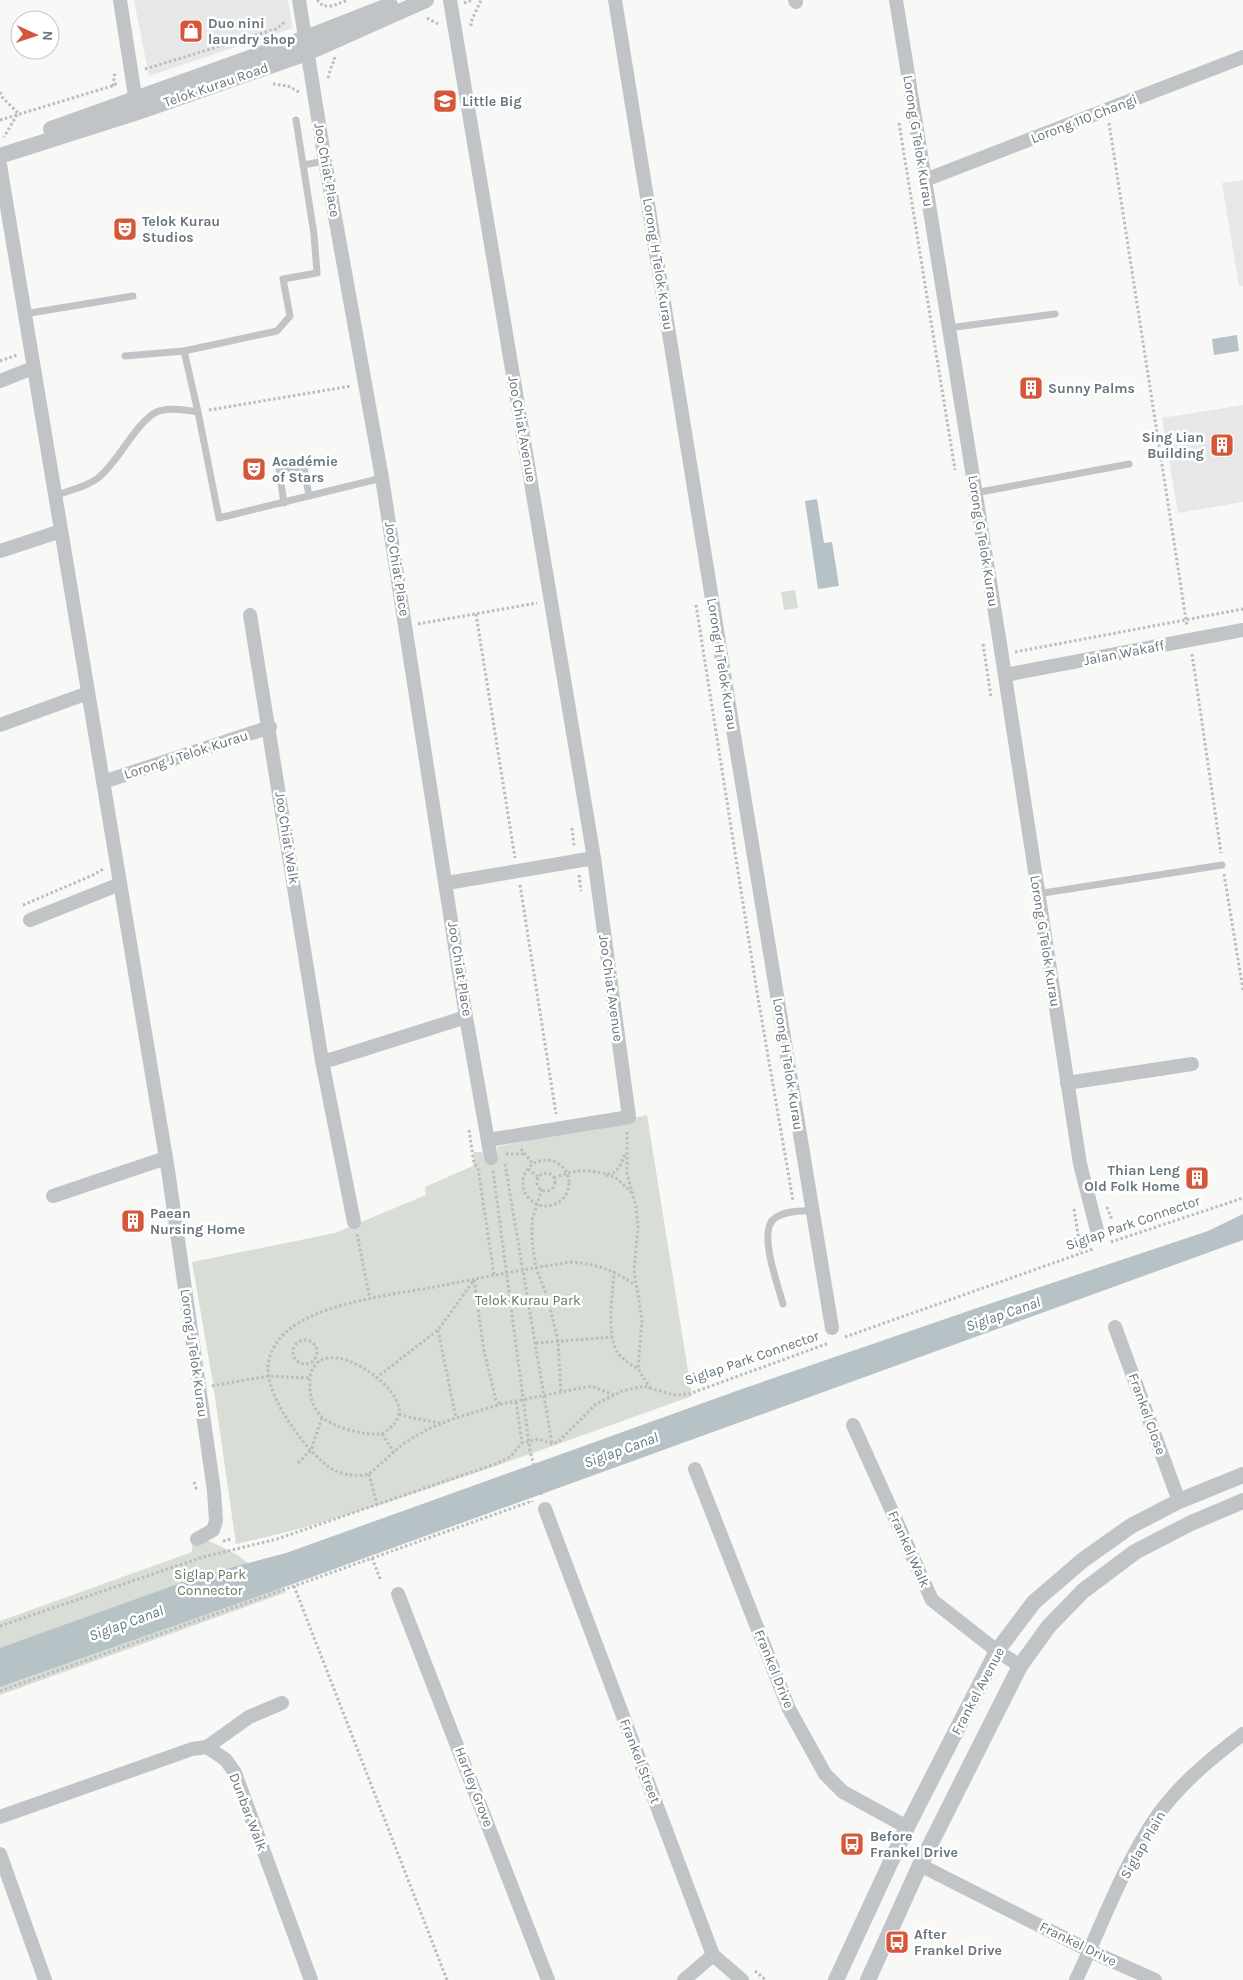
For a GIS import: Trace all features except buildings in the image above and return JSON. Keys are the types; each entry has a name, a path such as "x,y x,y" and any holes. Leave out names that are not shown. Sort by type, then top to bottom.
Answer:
{"street":[{"path":"120,0 136,105"},
{"name":"Joo Chiat Place","path":"300,0 325,160 382,478 447,883 466,1016 490,1148"},
{"name":"Telok Kurau Road","path":"306,45 402,0"},
{"name":"Telok Kurau Road","path":"0,156 426,0"},
{"name":"Joo Chiat Avenue","path":"450,0 594,858 629,1117"},
{"name":"Lorong H Telok Kurau","path":"615,0 730,716 833,1334"},
{"name":"Lorong G Telok Kurau","path":"896,0 1005,675 1037,894 1080,1164 1102,1241"},
{"name":"Lorong 110 Changi","path":"925,180 1243,56"},
{"name":"Telok Kurau Road","path":"2,143 136,105"},
{"name":"Lorong J Telok Kurau","path":"0,165 166,1158 199,1388 216,1514 213,1530 197,1540"},
{"path":"0,382 33,368"},
{"path":"0,551 61,531"},
{"name":"Joo Chiat Walk","path":"250,615 270,727 322,1061 354,1222"},
{"name":"Jalan Wakaff","path":"1005,675 1243,630"},
{"path":"0,725 88,693"},
{"name":"Lorong J Telok Kurau","path":"103,782 270,727"},
{"path":"447,883 594,858"},
{"path":"30,920 120,884"},
{"path":"322,1061 333,1060 466,1016"},
{"path":"1067,1083 1192,1064"},
{"path":"490,1148 559,1128 629,1117"},
{"path":"53,1196 166,1158"},
{"name":"Frankel Close","path":"1115,1327 1179,1501"},
{"name":"Frankel Walk","path":"854,1425 932,1600 997,1652 1020,1666"},
{"name":"Frankel Drive","path":"695,1469 789,1709 825,1774 843,1792 908,1827"},
{"name":"Frankel Avenue","path":"836,1980 908,1827 997,1652 1034,1602 1083,1560 1131,1526 1179,1501 1243,1475"},
{"name":"Frankel Avenue","path":"868,1980 920,1865 1020,1666 1049,1626 1083,1590 1135,1552 1191,1523 1243,1501"},
{"name":"Frankel Street","path":"545,1505 553,1531 713,1955 742,1980"},
{"name":"Hartley Grove","path":"398,1594 548,1980"},
{"path":"0,1818 192,1748 207,1747 249,1717 282,1703"},
{"name":"Siglap Plain","path":"1076,1980 1128,1868 1154,1821 1185,1783 1217,1754 1243,1734"},
{"name":"Dunbar Walk","path":"207,1747 226,1760 235,1774 311,1980"},
{"path":"0,1854 45,1980"},
{"name":"Frankel Drive","path":"920,1865 1090,1951 1155,1980"},
{"path":"684,1980 713,1955"}],"lane":[{"path":"125,356 184,351 277,331 290,316 283,280 317,273 314,234 296,120"},
{"path":"303,165 325,160"},
{"path":"24,314 133,296"},
{"path":"948,328 1055,314"},
{"path":"184,351 219,518 382,478"},
{"path":"55,496 87,486 98,478 154,412 179,409 198,412"},
{"path":"975,493 1129,464"},
{"path":"284,503 278,471 304,467 309,496"},
{"path":"1037,894 1222,865"},
{"path":"783,1304 769,1251 767,1232 773,1219 780,1215 813,1210"}],"path":[{"path":"316,0 323,6 327,6 348,0"},
{"path":"273,84 288,86 297,90 304,97"},
{"path":"0,92 18,114 2,143"},
{"path":"1107,110 1190,640 1222,865 1243,990"},
{"path":"0,361 25,352"},
{"path":"350,377 353,396"},
{"path":"198,412 352,386"},
{"path":"415,625 537,603"},
{"path":"1012,653 1243,609"},
{"path":"476,614 515,858"},
{"path":"519,880 559,1128"},
{"path":"629,1117 626,1151 627,1173 636,1207 638,1228 634,1270 642,1320 638,1369"},
{"path":"471,1147 474,1163 478,1168 494,1276"},
{"path":"490,1148 532,1461 545,1505"},
{"path":"605,1174 617,1171 626,1151"},
{"path":"0,1626 202,1557 277,1539 498,1463 510,1457 522,1443 539,1440 552,1444 503,1152 526,1154 533,1164"},
{"path":"540,1160 556,1162 563,1166 567,1173 568,1189 560,1201 544,1206 530,1199 524,1185 524,1177 533,1164 540,1160"},
{"path":"528,1169 539,1178"},
{"path":"554,1178 567,1173 590,1171 615,1177 632,1192"},
{"path":"546,1173 551,1175 555,1182 553,1187 548,1190 542,1189 538,1183 539,1178 546,1173"},
{"path":"542,1189 532,1220 531,1231 536,1268 547,1296 558,1341 561,1392"},
{"name":"Siglap Park Connector","path":"843,1338 1102,1241 1243,1198"},
{"path":"354,1222 370,1298"},
{"path":"614,1395 591,1386 544,1397 501,1404 441,1423 412,1438 369,1474 348,1475 333,1469 311,1450 281,1408 268,1376 268,1364 273,1349 283,1334 292,1327 318,1313 370,1298 571,1262 595,1264 614,1271 635,1285"},
{"path":"614,1271 612,1337 615,1348 620,1356 638,1369 650,1388"},
{"path":"376,1378 400,1362 438,1330 474,1279"},
{"path":"474,1279 484,1351 496,1400 501,1404"},
{"path":"438,1330 456,1418"},
{"name":"Siglap Park Connector","path":"552,1444 563,1440 596,1404 634,1387 650,1388 673,1395 688,1394 833,1334"},
{"path":"536,1343 612,1337"},
{"path":"315,1361 309,1378 310,1393 317,1411 322,1417 343,1428 368,1435 382,1434 394,1426 399,1414 398,1401 386,1385 355,1363 327,1358 315,1361 306,1364 298,1362 293,1352 296,1344 303,1340 314,1344 317,1351 315,1361"},
{"path":"199,1388 268,1376 309,1378"},
{"path":"516,1402 522,1443"},
{"path":"399,1414 419,1420 441,1423"},
{"path":"298,1463 311,1450 322,1417"},
{"path":"382,1434 394,1452"},
{"path":"369,1474 377,1505"},
{"path":"194,1482 196,1488 200,1488"},
{"path":"0,1692 532,1501"},
{"path":"372,1558 381,1581"},
{"path":"294,1586 447,1980"}],"shaded area":[{"path":"134,0 288,0 293,28 149,76"},
{"path":"1243,180 1243,286 1239,286 1222,183"},
{"path":"1243,405 1243,502 1178,513 1162,418"}],"green space":[{"path":"795,590 798,608 784,610 781,592"},
{"name":"Telok Kurau Park","path":"647,1115 692,1396 503,1464 389,1502 313,1525 236,1544 213,1383 192,1262 335,1233 426,1195 425,1187 473,1166 474,1152 482,1152 484,1159 498,1156 497,1147 500,1146"},
{"name":"Siglap Park Connector","path":"205,1539 236,1554 287,1592 0,1695 0,1621 192,1552 192,1543"}],"water":[{"path":"1237,335 1239,351 1214,355 1212,339"},
{"path":"817,499 824,543 832,542 839,586 818,589 805,501"},
{"name":"Siglap Canal","path":"1243,1214 1243,1240 293,1584 0,1687 0,1648 200,1576 286,1553 742,1389 1208,1231"}],"place":[{"name":"Duo nini laundry shop","path":"191,31"},
{"name":"Little Big","path":"445,101"},
{"name":"Telok Kurau Studios","path":"125,229"},
{"name":"Sunny Palms","path":"1031,388"},
{"name":"Sing Lian Building","path":"1222,445"},
{"name":"Académie of Stars","path":"254,469"},
{"name":"Thian Leng Old Folk Home","path":"1197,1178"},
{"name":"Paean Nursing Home","path":"133,1221"},
{"name":"Before Frankel Drive","path":"852,1844"},
{"name":"After Frankel Drive","path":"897,1942"}]}
